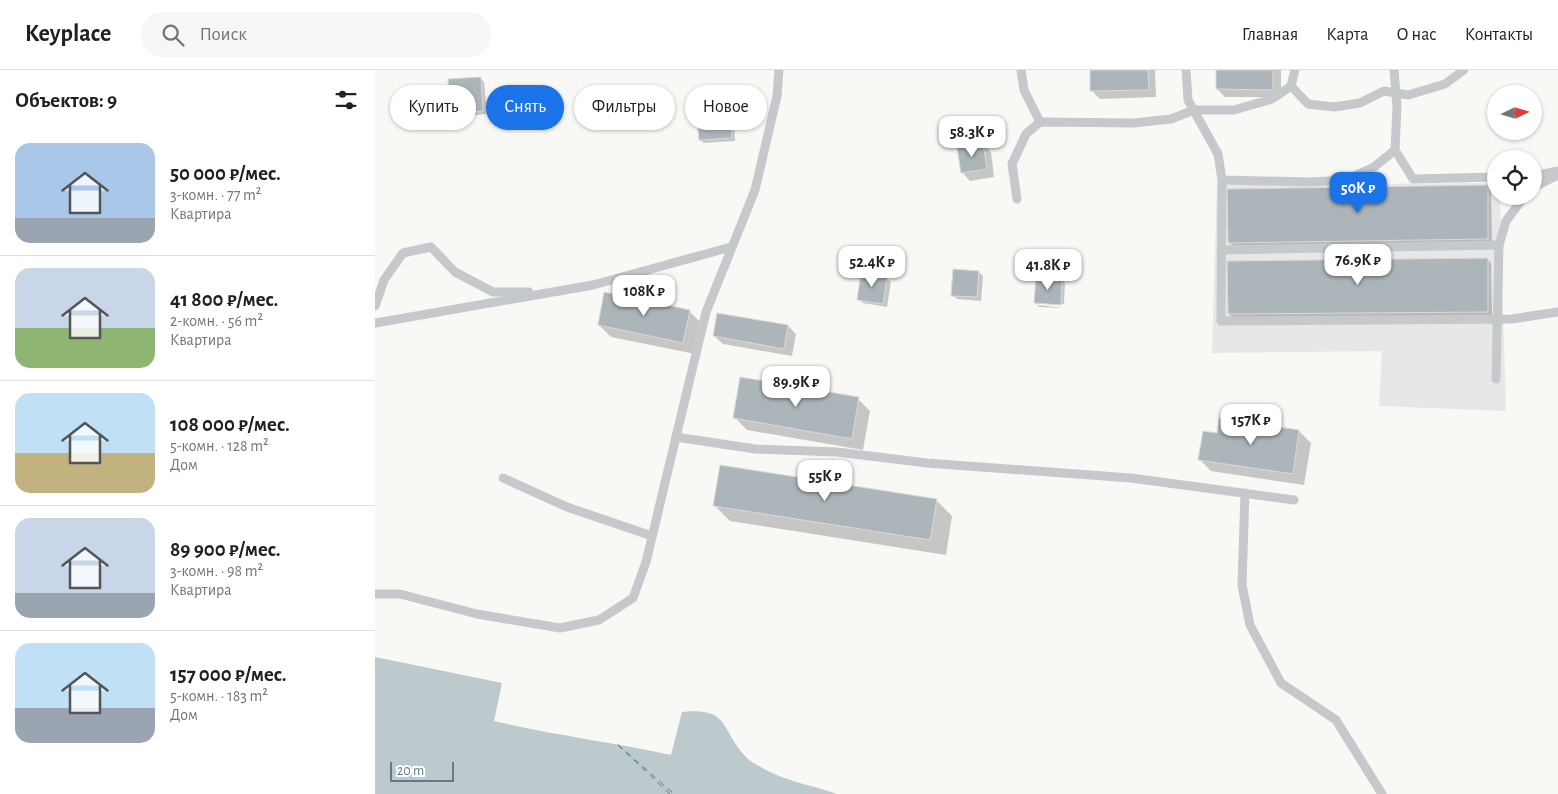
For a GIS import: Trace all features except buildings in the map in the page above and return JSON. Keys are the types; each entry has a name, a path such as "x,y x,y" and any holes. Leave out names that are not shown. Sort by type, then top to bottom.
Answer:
{"lane":[{"path":"375,594 400,594 477,614 560,628 599,620 633,598 652,536 706,312 755,190 777,96 779,70"},
{"path":"1021,70 1024,90 1040,122"},
{"path":"1186,70 1188,100 1218,154 1222,180 1221,321 1498,320 1558,312"},
{"path":"1017,199 1012,164 1026,134 1040,122 1134,123 1171,119 1194,110 1234,110 1272,99 1291,86 1295,70"},
{"path":"1394,70 1396,93 1395,150 1413,178 1487,177"},
{"path":"1291,86 1308,104 1334,107 1359,103 1384,91 1408,95 1445,84 1465,70"},
{"path":"1222,180 1310,182 1345,180 1374,167 1395,150"},
{"path":"1542,175 1558,173"},
{"path":"1542,182 1558,173"},
{"path":"1496,379 1499,246 1506,221 1518,205"},
{"path":"1221,250 1499,246"},
{"path":"375,323 593,285 731,247"},
{"path":"375,306 384,280 403,253 431,248 455,272 493,292 547,292"},
{"path":"676,436 755,449 837,452 927,463 1131,478 1294,500"},
{"path":"503,478 567,507 652,536"},
{"path":"1245,493 1242,585 1250,625 1281,683 1336,720 1382,794"}],"shaded area":[{"path":"1487,183 1487,205 1500,205 1506,411 1379,406 1382,351 1212,353 1217,185"},
{"path":"375,657 502,683 494,721 671,755 682,712 697,711 709,713 722,722 737,746 753,762 785,778 837,794 375,794"}],"ferry route":[{"path":"670,794 616,743 674,794"}]}
